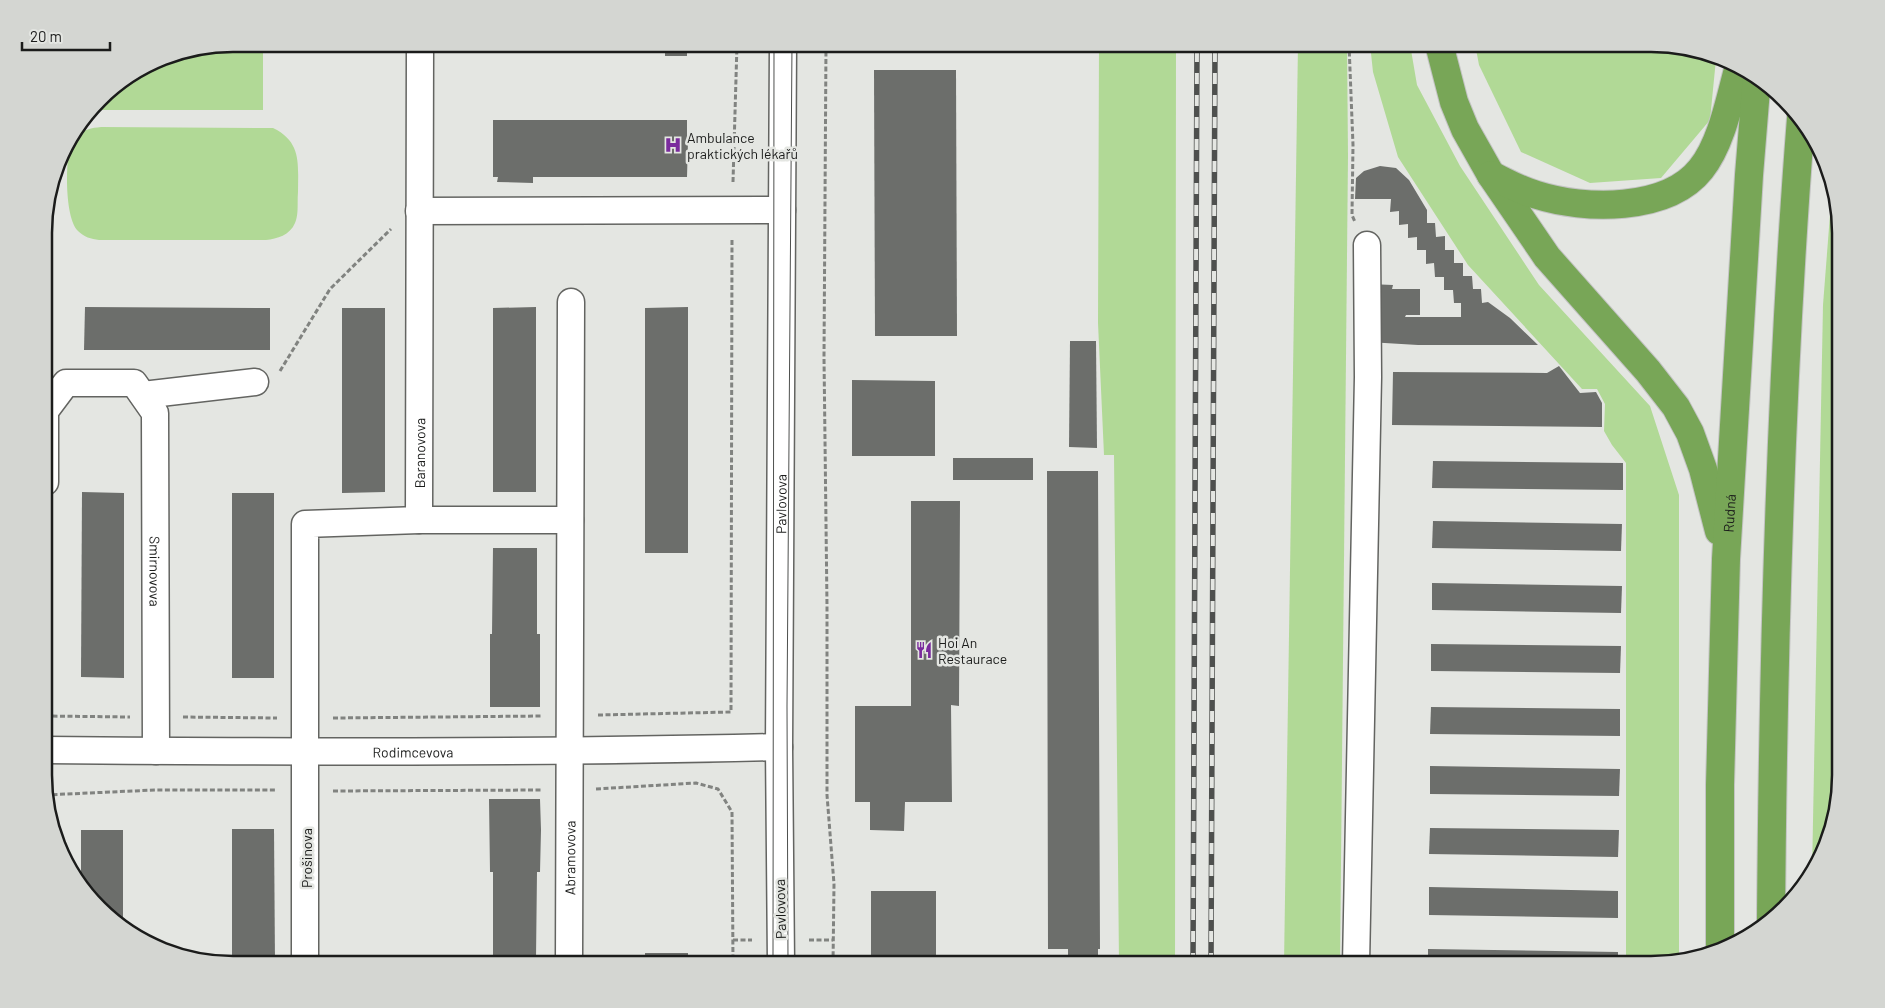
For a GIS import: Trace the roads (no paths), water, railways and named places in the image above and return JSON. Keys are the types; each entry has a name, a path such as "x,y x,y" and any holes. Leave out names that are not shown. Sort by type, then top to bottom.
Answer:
{"highway":[{"path":"1440,52 1454,102 1465,129 1491,175 1547,257 1648,371 1676,408 1690,433 1703,469 1726,559"},
{"path":"1491,175 1535,195 1578,205 1643,202 1684,186 1703,168 1719,134 1737,74"},
{"name":"Rudná","path":"1720,942 1720,785 1726,559 1749,175 1756,86"},
{"path":"1771,911 1772,770 1780,473 1800,131"}],"street":[{"name":"Baranovova","path":"419,520 420,52"},
{"name":"Pavlovova","path":"781,956 779,748 783,52"},
{"path":"420,206 782,210"},
{"path":"1356,956 1368,396 1367,245"},
{"path":"570,302 571,751"},
{"path":"143,395 255,382"},
{"name":"Smirnovova","path":"52,402 66,383 134,383 155,413 156,751"},
{"path":"306,752 306,524 419,520 570,520"},
{"name":"Rodimcevova","path":"52,750 306,752 779,748"},
{"name":"Abramovova","path":"569,956 571,751"},
{"name":"Prošinova","path":"305,956 306,752"}],"tram line":[{"path":"773,956 774,52"},
{"path":"788,956 787,706 792,52"}],"railway":[{"path":"1193,956 1197,52"},
{"path":"1211,956 1215,52"}],"place":[{"name":"Ambulance praktických lékařů","path":"673,145"},
{"name":"Hoi An Restaurace","path":"924,650"}]}
